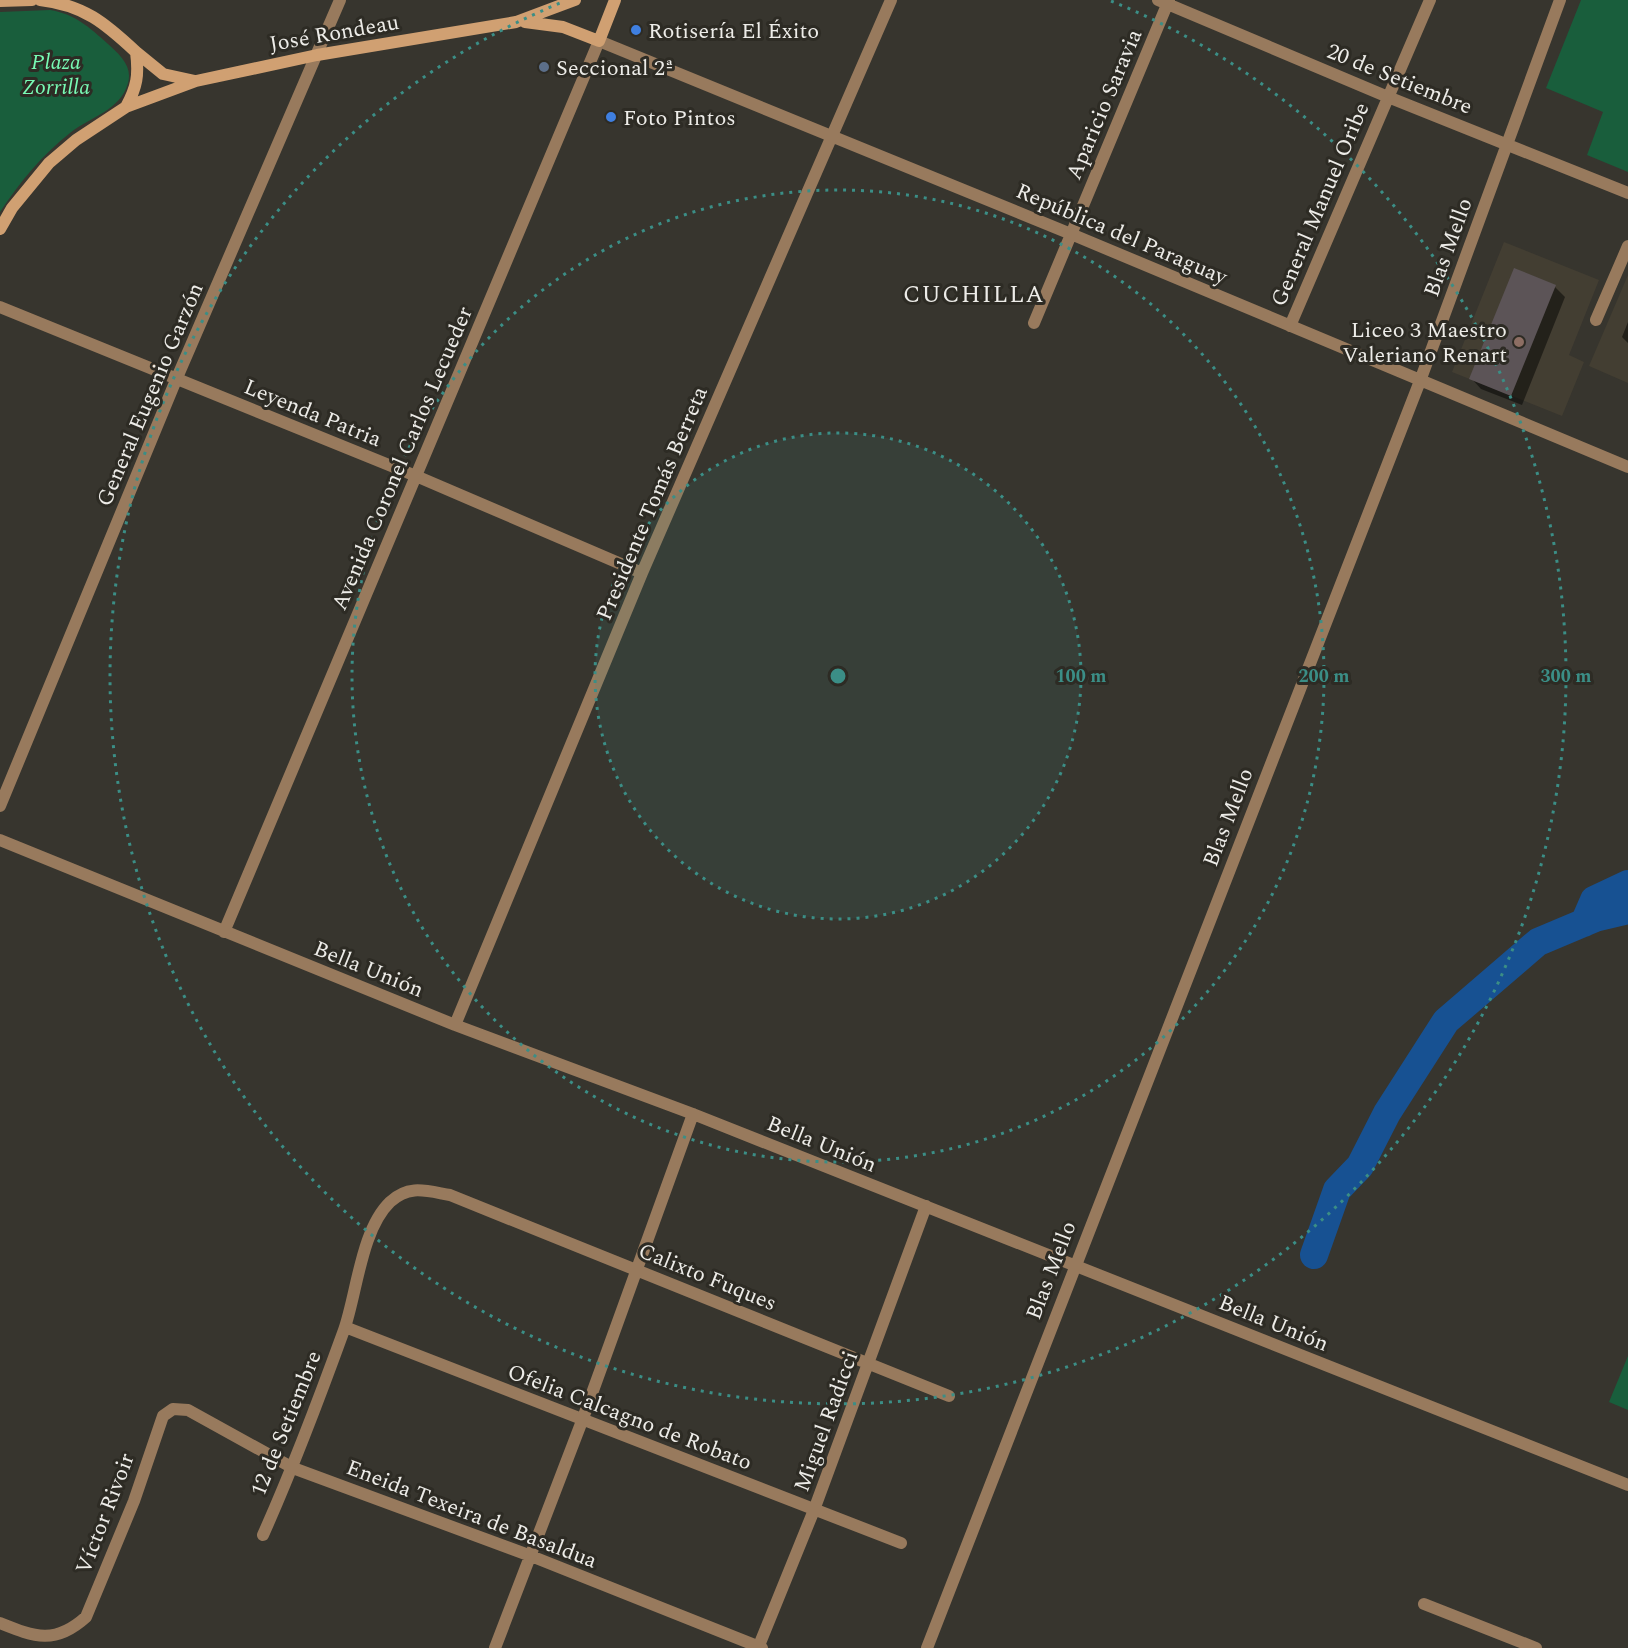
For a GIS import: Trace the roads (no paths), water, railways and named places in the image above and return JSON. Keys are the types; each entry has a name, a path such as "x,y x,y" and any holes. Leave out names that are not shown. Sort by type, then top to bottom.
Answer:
{"main road":[{"path":"0,1 32,0"},
{"path":"40,0 66,1"},
{"name":"José Rondeau","path":"0,229 12,207 49,163 76,140 126,106 196,81 317,55 516,22 575,0"},
{"name":"Avenida Coronel Carlos Lecueder","path":"599,41 615,0"},
{"name":"José Rondeau","path":"66,1 101,21 163,74 196,81"},
{"name":"José Rondeau","path":"516,22 546,23 599,41"},
{"path":"126,106 136,89 139,75 136,52"}],"street":[{"name":"General Eugenio Garzón","path":"0,806 176,380 340,0"},
{"name":"Presidente Tomás Berreta","path":"455,1025 642,573 891,0"},
{"name":"General Manuel Oribe","path":"1290,326 1430,0"},
{"name":"Blas Mello","path":"927,1648 1420,381 1560,0"},
{"name":"20 de Setiembre","path":"1165,1 1388,97 1628,193"},
{"name":"Aparicio Saravia","path":"1034,323 1165,1"},
{"name":"República del Paraguay","path":"599,41 1071,234 1628,467"},
{"name":"Avenida Coronel Carlos Lecueder","path":"224,932 599,41"},
{"path":"1596,320 1628,246"},
{"name":"Leyenda Patria","path":"0,307 416,476 642,573"},
{"name":"Bella Unión","path":"0,840 455,1025 693,1114 1628,1485"},
{"path":"500,1646 693,1114"},
{"name":"Calixto Fuques","path":"345,1327 378,1216 392,1200 414,1189 450,1195 949,1396"},
{"name":"Miguel Radicci","path":"759,1648 814,1509 926,1206"},
{"name":"Ofelia Calcagno de Robato","path":"345,1327 901,1543"},
{"name":"12 de Setiembre","path":"263,1535 293,1467 345,1327"},
{"name":"Eneida Texeira de Basaldua","path":"173,1409 188,1410 293,1467 531,1556 759,1648"},
{"name":"Víctor Rivoir","path":"0,1623 24,1632 54,1637 70,1631 86,1617 134,1501 163,1416 173,1409"},
{"path":"1424,1604 1536,1648"}],"waterway":[{"path":"1584,923 1594,900 1628,884"},
{"path":"1314,1255 1337,1190 1360,1166 1387,1113 1446,1021 1538,942 1595,918 1628,910"}],"place":[{"name":"Rotisería El Éxito","path":"636,30"},
{"name":"Seccional 2ª","path":"544,67"},
{"name":"Foto Pintos","path":"611,117"},
{"name":"Liceo 3 Maestro Valeriano Renart","path":"1519,342"}],"district":[{"name":"CUCHILLA","path":"974,294"}],"park label":[{"name":"Plaza Zorrilla","path":"56,74"}]}
